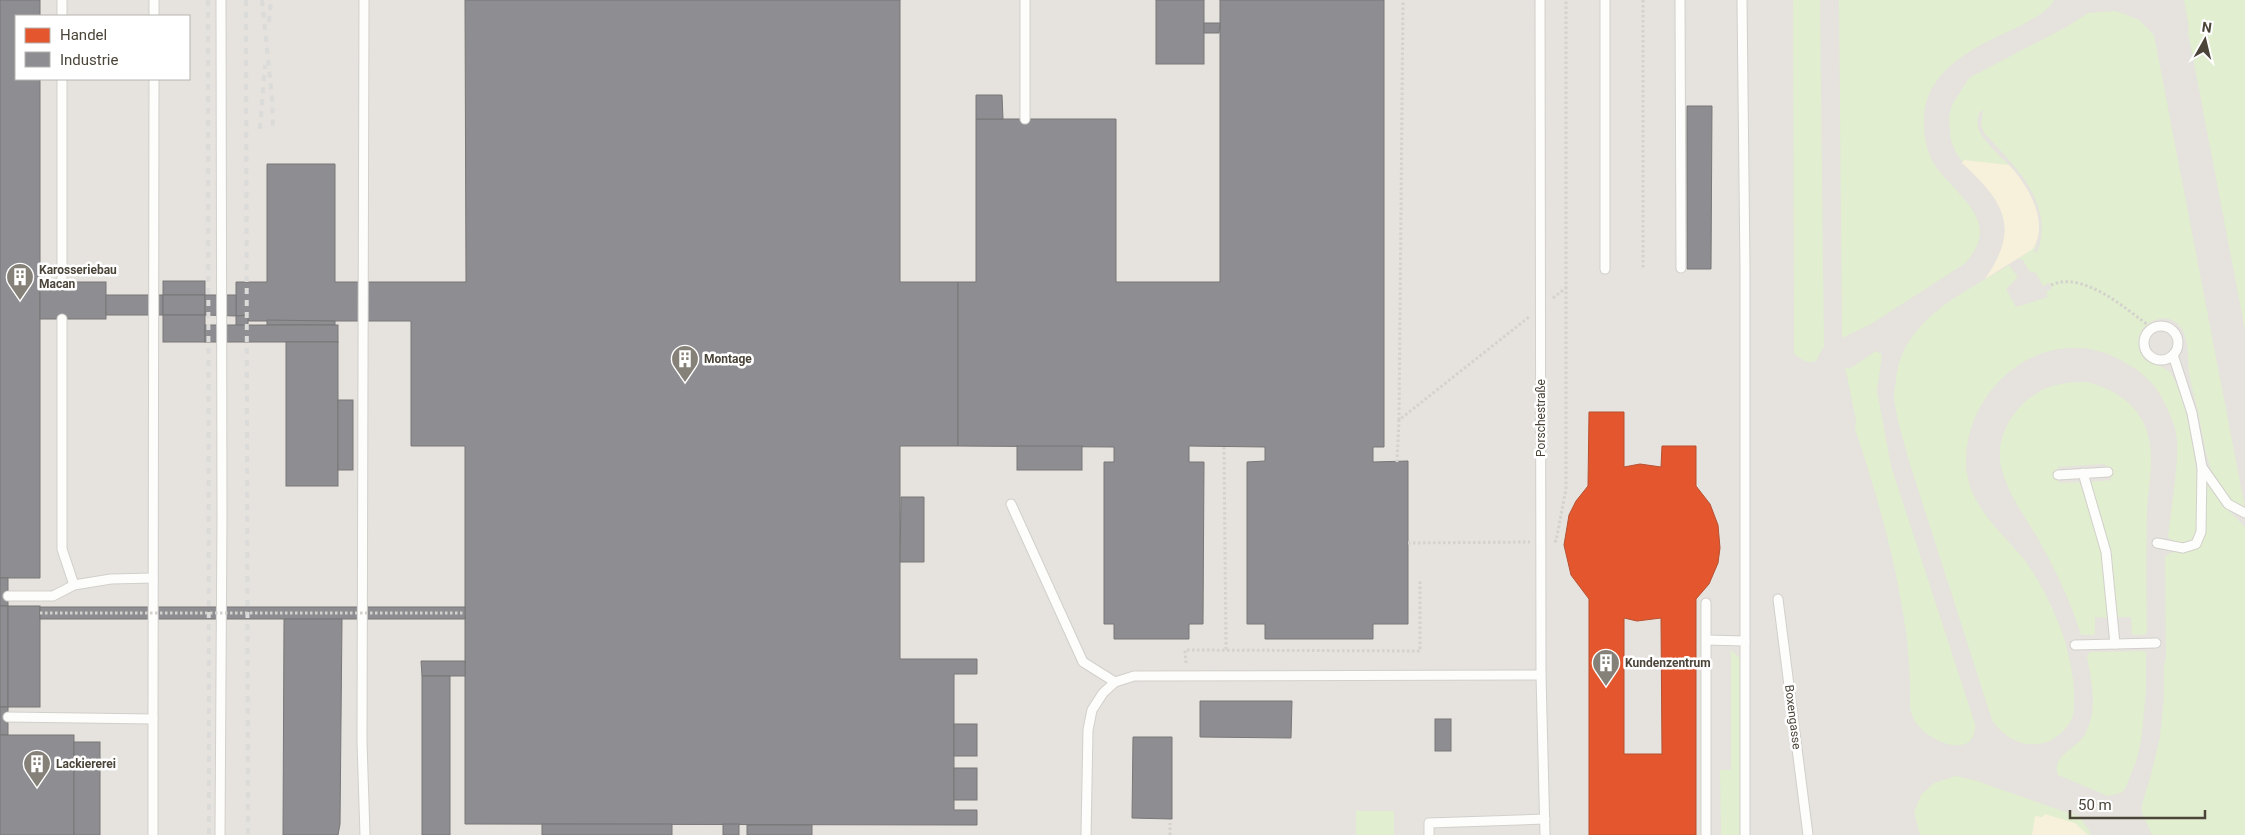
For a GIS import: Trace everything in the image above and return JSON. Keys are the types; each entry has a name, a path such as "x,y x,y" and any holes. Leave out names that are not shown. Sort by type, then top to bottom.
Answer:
{"lane":[{"path":"62,0 62,15"},
{"path":"154,0 154,15"},
{"path":"220,835 222,516 221,0"},
{"path":"364,0 362,742 364,835"},
{"path":"1025,0 1025,119"},
{"name":"Porschestraße","path":"1540,0 1542,675 1545,835"},
{"path":"1605,0 1605,268"},
{"path":"1680,0 1681,268"},
{"path":"1742,0 1745,835"},
{"path":"62,80 62,282"},
{"path":"153,835 154,80"},
{"path":"62,319 62,549 74,585"},
{"path":"2163,326 2173,331 2178,345 2172,355 2163,360 2152,358 2148,354 2144,343 2147,332 2152,328 2163,326"},
{"path":"2157,543 2183,548 2196,544 2201,532 2202,467 2192,412 2172,355"},
{"path":"2202,467 2228,504 2245,514"},
{"path":"2058,474 2108,472"},
{"path":"2083,474 2106,552 2115,644"},
{"path":"1011,504 1082,662 1115,682"},
{"path":"8,596 53,596 74,585 111,578 153,578"},
{"name":"Boxengasse","path":"1778,599 1808,835"},
{"path":"1706,603 1706,835"},
{"path":"1706,640 1745,640"},
{"path":"2075,645 2156,643"},
{"path":"1086,835 1088,730 1092,710 1103,693 1115,682 1134,676 1542,675"},
{"path":"8,717 153,719"},
{"path":"1429,835 1429,823 1544,819"}],"path":[{"path":"1397,462 1403,0"},
{"path":"1642,0 1643,268"},
{"path":"2050,286 2060,281 2067,282 2104,294 2128,308 2152,328"},
{"path":"1399,420 1567,287"},
{"path":"1224,447 1226,650"},
{"path":"1186,676 1185,650 1420,651 1420,579"},
{"path":"40,613 465,613"},
{"path":"1170,823 1170,835"}],"shaded area":[{"path":"0,0 2245,0 2245,835 0,835"},
{"path":"1578,0 1704,0 1705,268 1579,269"},
{"path":"89,325 134,325 134,559 89,559"},
{"path":"1408,479 1538,480 1538,609 1408,608"},
{"path":"1422,707 1490,708 1503,720 1504,835 1402,835 1402,720"},
{"path":"1129,718 1196,718 1196,827 1128,827"},
{"path":"1197,782 1298,782 1299,826 1197,827"}],"green space":[{"path":"1793,0 1820,0 1824,346 1816,361 1812,362 1794,354"},
{"path":"1839,0 2054,0 2048,8 2035,17 1990,40 1960,59 1946,70 1935,83 1928,98 1924,122 1928,149 1936,167 1974,212 1979,223 1980,236 1975,249 1964,264 1871,324 1842,338"},
{"path":"2184,0 2245,0 2245,330 2188,32"},
{"path":"2116,11 2139,20 2154,35 2245,508 2231,502 2223,494 2212,472 2190,379 2185,335 2175,322 2157,319 2149,324 2142,330 2139,339 2139,349 2145,360 2169,371 2178,387 2184,407 2195,459 2198,486 2196,529 2191,542 2178,543 2168,537 2174,490 2177,437 2162,398 2155,387 2141,373 2124,362 2096,350 2068,348 2042,354 2017,366 1996,384 1980,407 1970,434 1966,463 1968,478 1978,504 2023,558 2045,593 2064,637 2074,690 2073,714 2070,722 2062,732 2051,740 2042,743 2023,743 2006,735 1992,720 1908,458 1894,392 1901,359 1910,340 1938,310 1955,298 2009,265 2018,277 2006,289 2016,307 2048,297 2046,292 2052,288 2049,283 2043,286 2036,273 2029,271 2023,260 2018,259 2033,249 2038,242 2034,252 2037,253 2041,235 2041,218 2037,202 2029,187 2020,173 1984,133 1981,125 1983,111 1981,110 1978,118 1980,133 2009,165 1963,162 1956,153 1951,141 1949,117 1952,105 1969,78 2068,26 2088,13"},
{"path":"1876,351 1882,354 1877,391 1891,466 1975,724 1973,736 1967,743 1958,745 1947,744 1926,733 1917,724 1911,711 1908,647 1899,589 1883,520 1855,429 1856,421 1846,371 1844,370 1849,369"},
{"path":"2087,382 2115,393 2136,410 2148,434 2151,448 2151,464 2147,513 2147,632 2144,635 2132,635 2131,617 2116,617 2102,547 2110,618 2095,617 2095,635 2081,635 2058,577 2013,497 2004,477 2000,454 2001,441 2011,418 2028,399 2038,392 2049,387","holes":["2105,464 2111,480 2089,482 2102,547 2083,482 2059,483 2058,467"]},
{"path":"2205,482 2209,483 2225,507 2245,527 2245,835 2152,835 2142,813 2142,804 2160,737 2164,697 2164,665 2166,658 2165,557 2174,552 2191,551 2198,547 2202,540 2206,521"},
{"path":"1731,650 1740,658 1742,835 1721,835 1720,770 1731,770"},
{"path":"2144,651 2146,653 2146,690 2142,735 2137,759 2125,789 2121,793 2108,796 2058,775 2058,763 2085,734 2092,714 2093,695 2087,656 2090,652"},
{"path":"1956,776 1974,780 2080,817 2092,835 1920,835 1914,812 1921,795 1934,783"},
{"path":"1356,811 1394,811 1394,835 1356,835"}],"sand":[{"path":"1964,160 2009,165 2029,193 2035,204 2038,216 2038,238 2033,249 1985,279 1996,261 2003,244 2005,230 2003,216 1988,190 1962,163"},
{"path":"2045,814 2075,823 2088,835 2032,835 2035,816 2042,817"}],"building: Handel":[{"name":"Kundenzentrum","path":"1589,412 1624,412 1624,467 1640,464 1661,467 1662,446 1696,446 1696,486 1710,504 1718,525 1720,548 1718,563 1709,584 1696,599 1696,835 1589,835 1589,599 1571,575 1564,545 1569,515 1576,501 1588,486","holes":["1624,618 1637,621 1661,618 1662,754 1624,754"]}],"building: Industrie":[{"name":"Karosseriebau Macan","path":"0,0 40,0 40,15 15,15 15,80 40,80 40,578 0,578"},
{"name":"Montage","path":"465,0 900,0 900,282 958,282 958,446 900,446 900,659 977,659 977,674 954,674 954,810 977,810 977,825 465,824 465,446 411,446 411,321 248,321 248,315 236,316 236,282 267,282 267,164 335,164 335,282 466,282"},
{"path":"1156,0 1204,0 1204,64 1156,64"},
{"path":"1220,0 1384,0 1384,447 1373,447 1373,462 1408,461 1408,624 1373,624 1373,639 1265,639 1265,624 1247,624 1247,462 1265,461 1265,447 1189,446 1189,462 1204,462 1203,624 1189,624 1189,639 1114,639 1114,624 1104,624 1104,462 1114,462 1114,447 958,446 958,282 976,282 976,119 1116,119 1116,282 1220,282"},
{"path":"1204,23 1220,23 1219,33 1204,33"},
{"path":"976,95 1002,95 1003,119 976,119"},
{"path":"1687,106 1712,106 1711,269 1687,269"},
{"path":"163,281 205,281 205,295 163,295"},
{"path":"40,282 106,282 106,319 40,319"},
{"path":"106,295 163,295 163,315 106,315"},
{"path":"163,295 205,295 205,315 163,315"},
{"path":"205,295 236,295 236,316 205,315"},
{"path":"163,315 205,315 205,342 163,342"},
{"path":"248,315 248,325 236,326 236,316"},
{"path":"267,320 335,321 335,325 267,325"},
{"path":"205,325 338,325 338,342 205,342"},
{"path":"286,342 338,342 338,486 286,486"},
{"path":"338,400 353,400 353,470 338,470"},
{"path":"1017,446 1082,446 1082,470 1017,470"},
{"path":"901,497 924,497 924,562 900,562"},
{"path":"0,578 8,578 8,606 0,606"},
{"path":"0,606 8,606 8,707 0,707"},
{"path":"8,606 40,606 40,707 8,707"},
{"path":"40,607 465,607 465,619 40,619"},
{"path":"284,619 342,619 340,824 338,835 283,835"},
{"path":"421,661 465,661 465,676 422,676"},
{"path":"422,676 450,676 450,835 422,835"},
{"path":"1200,701 1292,701 1291,738 1200,737"},
{"path":"0,707 8,707 8,735 0,735"},
{"path":"1435,719 1451,719 1451,751 1435,751"},
{"path":"954,724 977,724 977,756 954,756"},
{"name":"Lackiererei","path":"0,735 74,735 74,835 0,835"},
{"path":"1133,737 1172,737 1172,819 1132,818"},
{"path":"74,742 100,742 100,835 74,835"},
{"path":"954,768 977,768 977,800 954,800"},
{"path":"542,824 672,824 672,835 542,835"},
{"path":"723,824 739,824 739,835 723,835"},
{"path":"747,825 812,825 812,835 747,835"}],"railway":[{"path":"208,0 209,835"},
{"path":"246,0 248,835"},
{"path":"262,0 272,98 273,130"},
{"path":"269,22 271,0"},
{"path":"260,129 265,65"}],"place":[{"name":"Karosseriebau Macan","path":"20,301"},
{"name":"Montage","path":"685,383"},
{"name":"Kundenzentrum","path":"1606,687"},
{"name":"Lackiererei","path":"37,788"}]}
